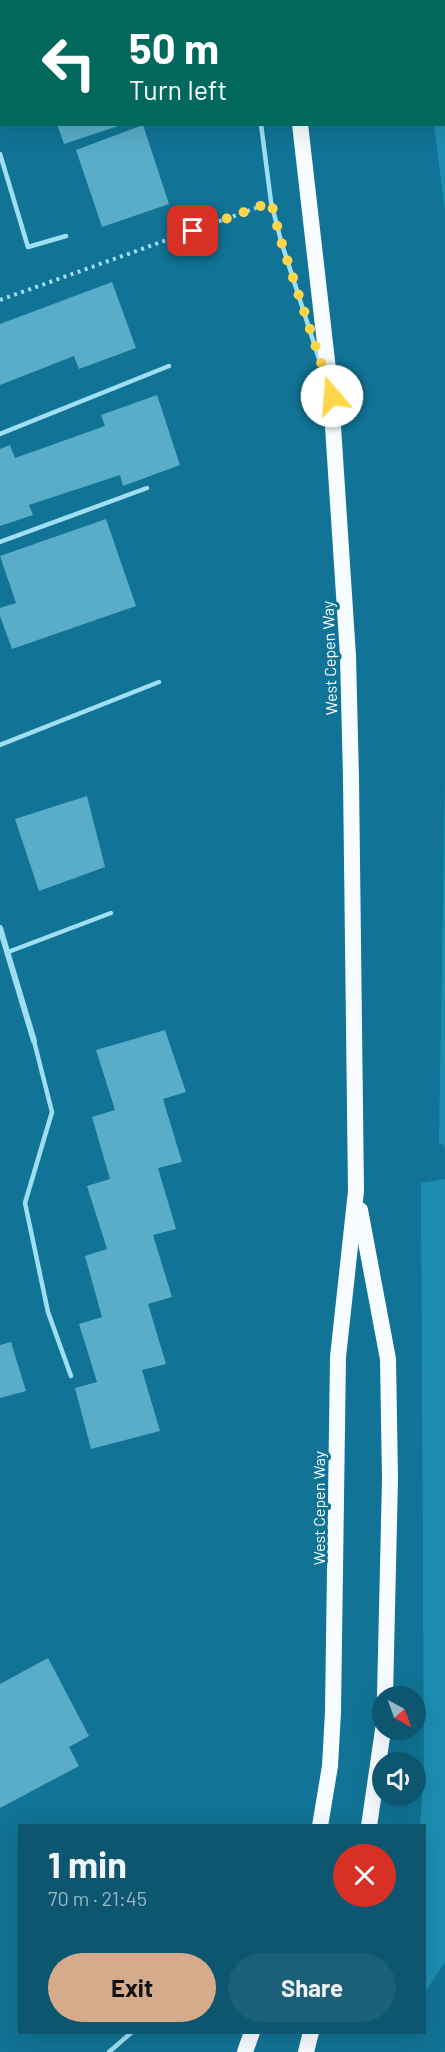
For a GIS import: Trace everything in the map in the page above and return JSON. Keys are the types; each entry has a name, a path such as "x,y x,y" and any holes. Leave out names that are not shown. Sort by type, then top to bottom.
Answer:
{"highway":[{"name":"West Cepen Way","path":"300,126 332,396 348,656 356,1191 338,1358 333,1712 330,1766 320,1824"},
{"name":"West Cepen Way","path":"356,1191 388,1359 390,1479 385,1686"},
{"path":"369,1824 382,1740"},
{"path":"245,2052 251,2034"},
{"path":"306,2052 310,2034"}],"street":[{"path":"0,928 34,1041"}],"lane":[{"path":"261,126 271,202 281,241 332,396"},
{"path":"0,154 28,247 66,236"},
{"path":"0,434 170,366"},
{"path":"0,542 147,488"},
{"path":"0,745 159,682"},
{"path":"8,952 111,913"},
{"path":"34,1041 52,1112 25,1203 48,1312 71,1376"},
{"path":"109,2052 130,2034"}],"path":[{"path":"0,300 271,202"}],"shaded area":[{"path":"434,126 445,126 445,210"},
{"path":"445,778 445,1147 439,1142"},
{"path":"445,1179 445,1962 426,1990 426,1824 420,1824 421,1806 426,1806 424,1740 426,1740 426,1686 424,1686 421,1183"}],"building":[{"path":"58,126 118,126 64,144"},
{"path":"143,126 169,204 102,227 76,150"},
{"path":"112,282 136,348 79,369 74,356 0,385 0,324"},
{"path":"157,395 180,465 123,486 120,475 29,505 33,515 0,526 0,449 10,445 15,458 105,426 101,415"},
{"path":"106,519 136,606 12,649 0,616 0,608 16,603 0,556"},
{"path":"87,796 105,867 39,891 15,819"},
{"path":"165,1030 186,1092 163,1099 182,1162 158,1168 176,1229 153,1235 172,1297 148,1304 166,1364 142,1370 160,1431 91,1449 75,1388 97,1382 79,1324 102,1317 85,1256 107,1249 87,1186 110,1179 92,1117 115,1110 96,1050"},
{"path":"11,1342 26,1391 0,1398 0,1345"},
{"path":"48,1658 89,1736 69,1747 79,1766 0,1808 0,1684"}],"route":[{"path":"193,231 271,202 281,241 332,396"}]}
